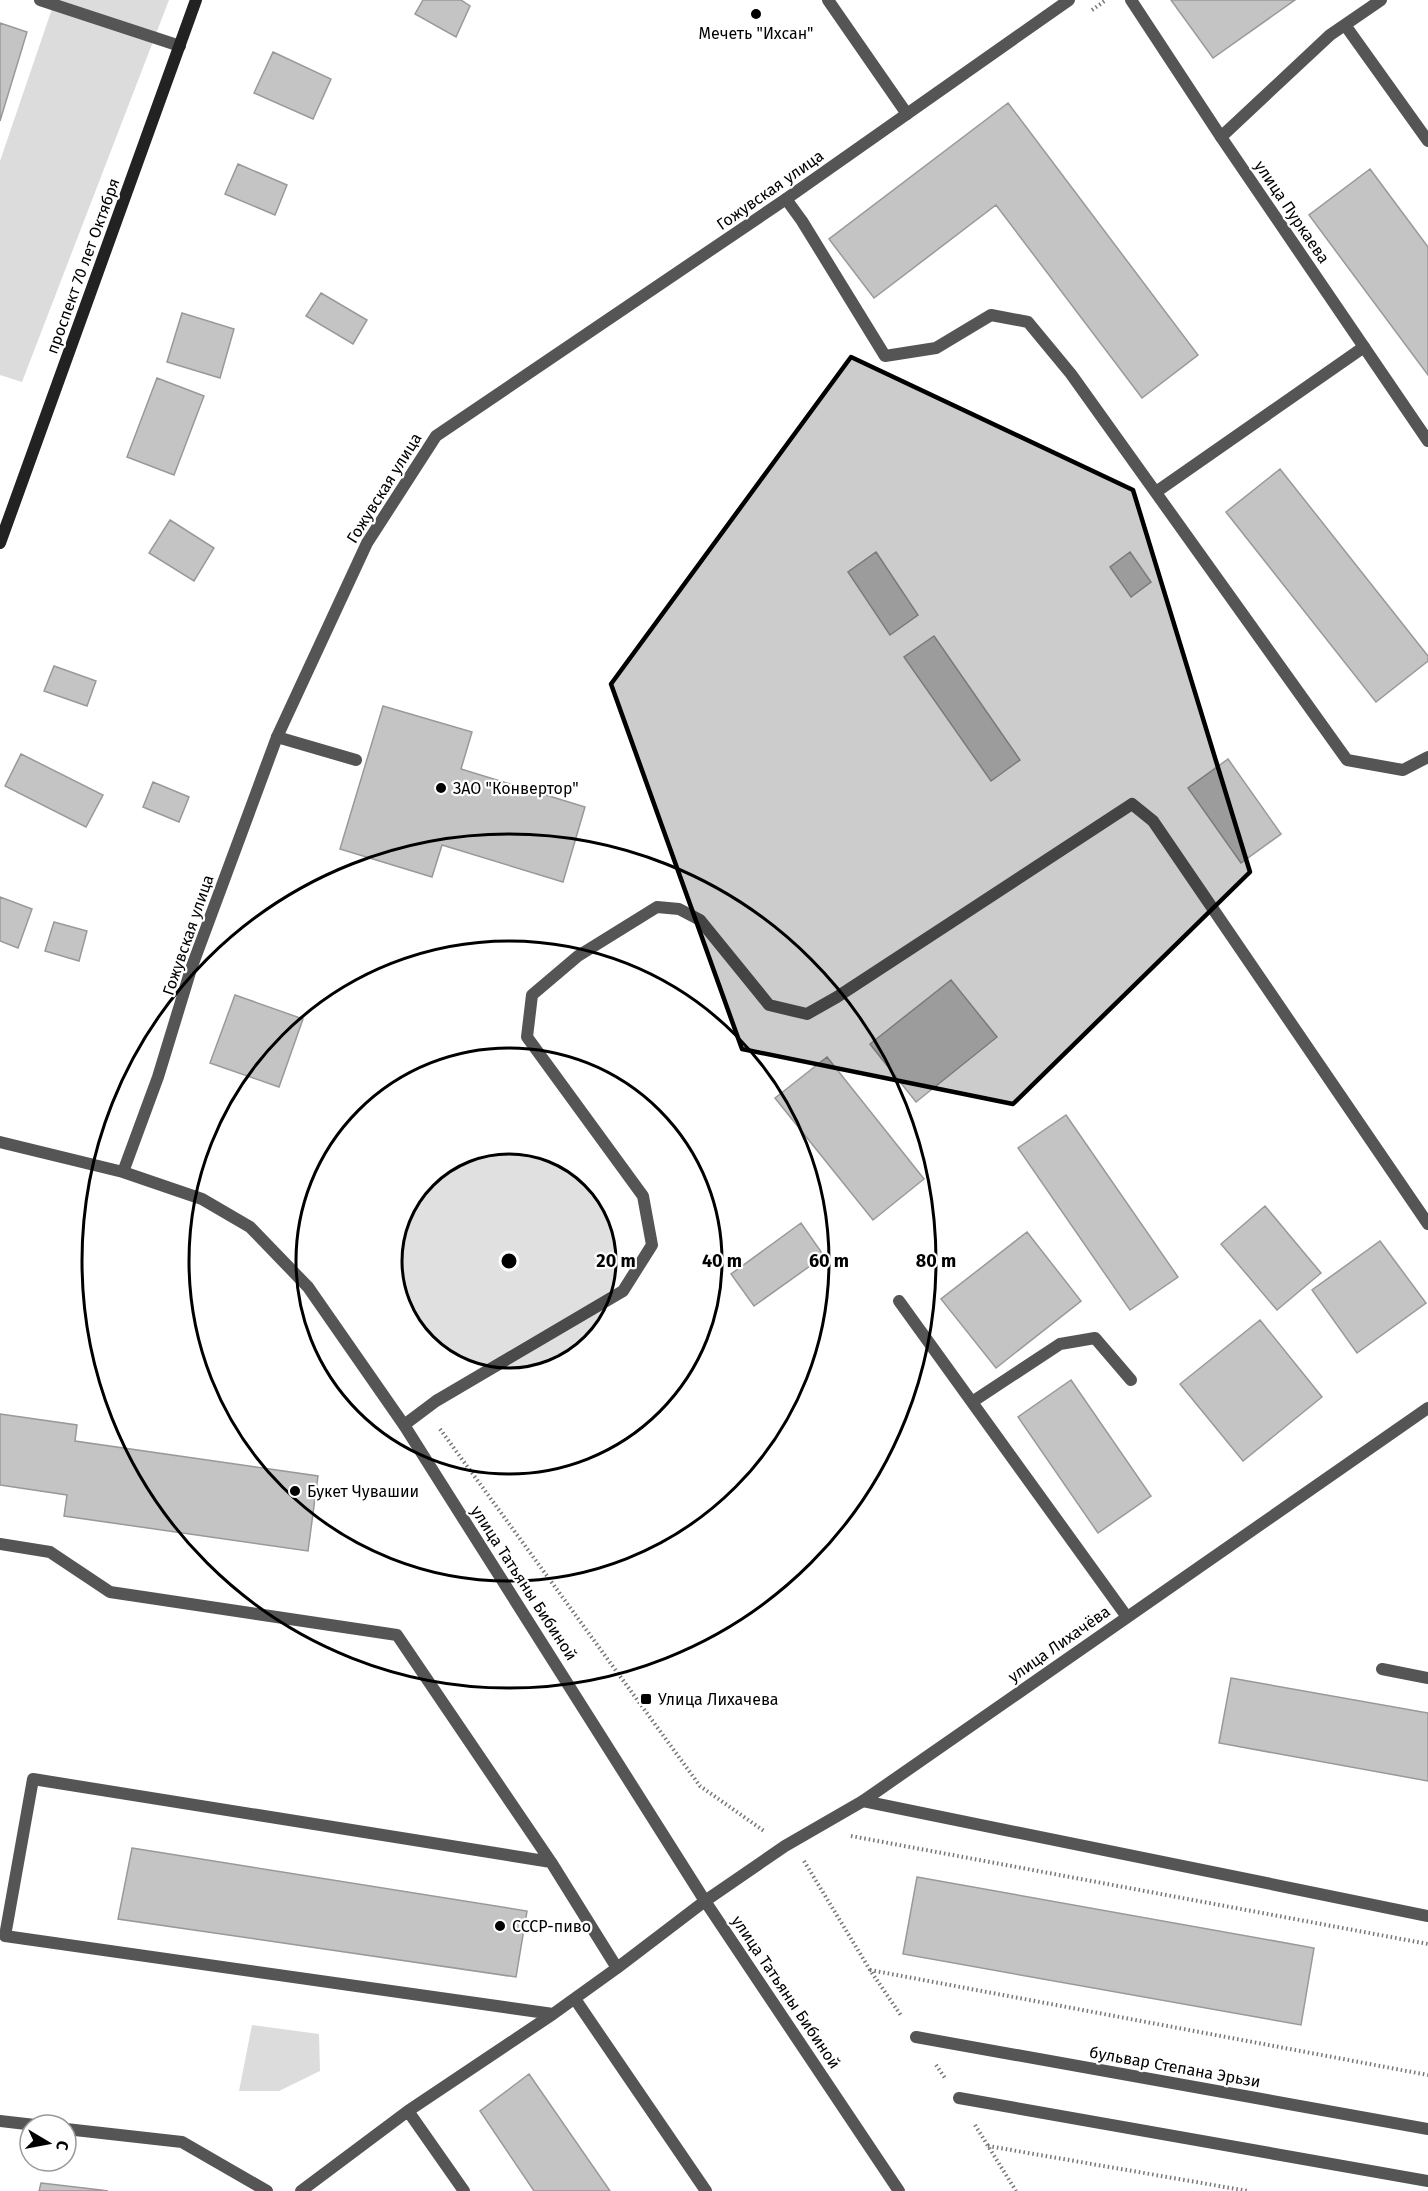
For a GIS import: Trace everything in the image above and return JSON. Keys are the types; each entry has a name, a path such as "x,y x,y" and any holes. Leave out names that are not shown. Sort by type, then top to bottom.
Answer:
{"main road":[{"name":"проспект 70 лет Октября","path":"0,543 196,0"}],"street":[{"path":"40,0 180,46"},
{"path":"828,0 907,114"},
{"name":"Гожувская улица","path":"123,1172 158,1077 191,969 277,738 367,543 436,436 786,199 1069,0"},
{"name":"улица Пуркаева","path":"1131,0 1221,137 1428,441"},
{"path":"1221,137 1330,35 1381,0"},
{"path":"1345,25 1428,141"},
{"path":"786,199 885,356 936,348 991,315 1028,322 1071,374 1347,760 1403,770 1428,757"},
{"path":"1156,492 1364,347"},
{"path":"277,738 356,760"},
{"path":"404,1425 436,1401 623,1291 652,1245 643,1196 527,1037 532,995 578,956 657,907 679,909 700,920 769,1005 807,1014 837,997 1132,804 1153,821 1428,1224"},
{"name":"улица Татьяны Бибиной","path":"0,1142 123,1172 202,1199 250,1227 308,1287 404,1425 705,1901 899,2191"},
{"path":"899,1301 1127,1617"},
{"path":"972,1402 1060,1344 1095,1338 1131,1380"},
{"name":"улица Лихачёва","path":"301,2191 408,2111 553,2014 705,1901 785,1846 863,1801 1428,1408"},
{"path":"0,1544 50,1552 110,1592 397,1635 551,1862 617,1968"},
{"path":"1382,1668 1428,1678"},
{"path":"551,1862 33,1779 5,1936 553,2014"},
{"path":"863,1801 1428,1916"},
{"path":"575,1998 706,2191"},
{"name":"бульвар Степана Эрьзи","path":"916,2037 1428,2130"},
{"path":"959,2098 1428,2181"},
{"path":"408,2111 464,2191"},
{"path":"0,2121 18,2123"},
{"path":"78,2130 182,2142 267,2191"}],"path":[{"path":"436,1401 434,1422 700,1786 803,1860 870,1970 959,2098 1016,2191"},
{"path":"846,1835 1428,1944"},
{"path":"870,1970 1428,2075"},
{"path":"988,2146 1248,2191"}],"highlighted area":[{"path":"851,357 1133,490 1250,872 1013,1104 742,1049 611,684"}],"shaded area":[{"path":"55,0 169,0 22,382 0,375 0,161"},
{"path":"252,2025 319,2034 320,2071 279,2091 239,2091"}],"building":[{"path":"423,0 461,0 470,6 456,37 415,14"},
{"path":"1171,0 1295,0 1213,58"},
{"path":"0,23 27,32 0,121"},
{"path":"273,52 331,79 313,119 254,93"},
{"path":"1008,103 1198,355 1142,398 996,205 874,298 829,239"},
{"path":"238,164 287,185 275,215 225,194"},
{"path":"1370,169 1428,247 1428,375 1309,215"},
{"path":"321,293 367,320 353,344 306,316"},
{"path":"182,313 234,329 220,378 167,362"},
{"path":"157,378 204,396 174,475 127,457"},
{"path":"1280,469 1428,656 1428,661 1376,702 1226,512"},
{"path":"170,520 214,548 194,581 149,553"},
{"path":"876,552 918,615 890,635 848,572"},
{"path":"1130,552 1151,582 1131,597 1110,567"},
{"path":"934,636 1020,760 991,781 904,657"},
{"path":"54,666 96,681 87,706 44,691"},
{"name":"ЗАО \"Конвертор\"","path":"383,706 472,732 461,769 585,807 563,882 442,845 432,877 340,849"},
{"path":"21,754 103,795 86,827 5,786"},
{"path":"1228,759 1281,834 1241,863 1188,788"},
{"path":"153,782 189,797 179,822 143,807"},
{"path":"0,897 32,909 18,948 0,941"},
{"path":"54,922 87,931 79,961 45,951"},
{"path":"951,980 997,1037 916,1102 870,1044"},
{"path":"235,995 303,1019 279,1087 210,1063"},
{"path":"827,1057 924,1179 873,1220 775,1098"},
{"path":"1066,1115 1178,1277 1130,1310 1018,1148"},
{"path":"1265,1206 1321,1273 1277,1310 1221,1244"},
{"path":"801,1223 824,1256 754,1306 731,1274"},
{"path":"1027,1232 1081,1301 996,1368 941,1299"},
{"path":"1380,1241 1426,1303 1357,1353 1312,1290"},
{"path":"1260,1320 1322,1397 1243,1461 1180,1384"},
{"path":"1071,1380 1151,1496 1098,1533 1018,1417"},
{"path":"0,1414 77,1425 75,1441 318,1476 308,1551 64,1516 67,1495 0,1485"},
{"path":"1231,1678 1428,1713 1428,1781 1219,1743"},
{"path":"132,1848 527,1911 516,1977 118,1919"},
{"path":"917,1877 1314,1948 1301,2025 903,1954"},
{"path":"529,2074 610,2191 534,2191 480,2111"},
{"path":"41,2183 101,2190 108,2191 39,2191"}],"place":[{"name":"Мечеть \"Ихсан\"","path":"756,14"},
{"name":"ЗАО \"Конвертор\"","path":"441,788"},
{"name":"Букет Чувашии","path":"295,1491"},
{"name":"Улица Лихачева","path":"646,1699"},
{"name":"СССР-пиво","path":"500,1926"}]}
